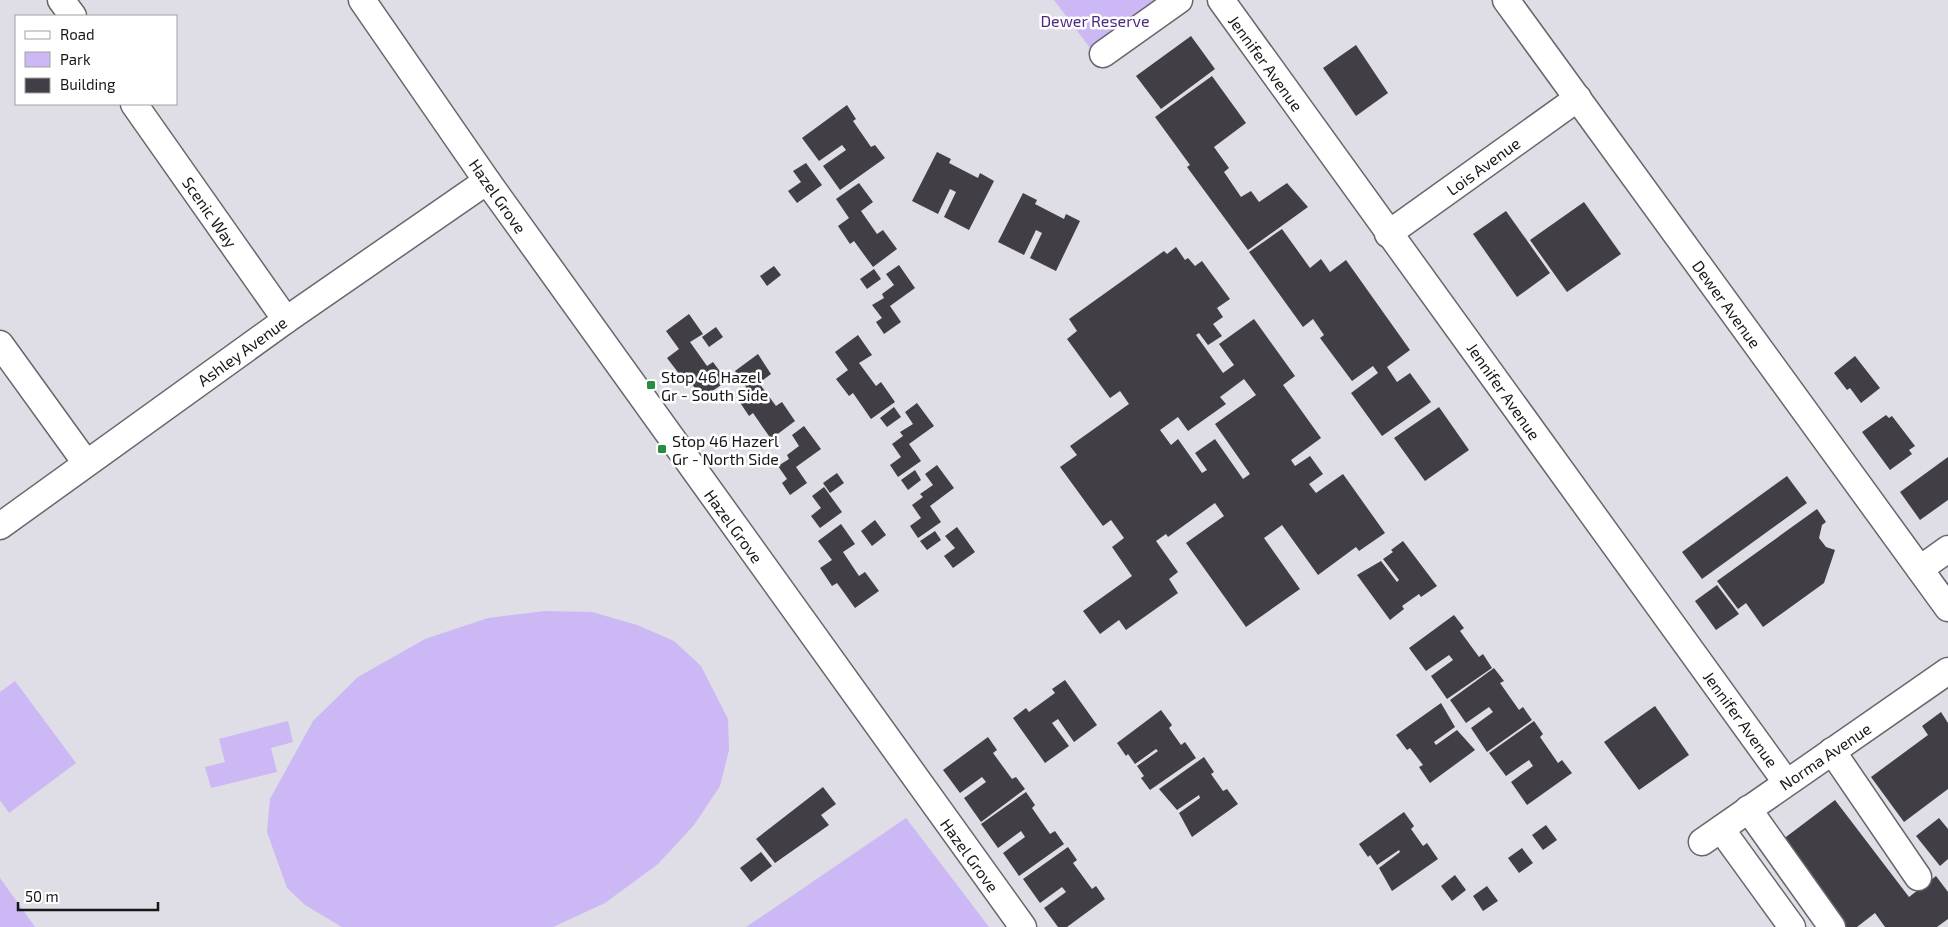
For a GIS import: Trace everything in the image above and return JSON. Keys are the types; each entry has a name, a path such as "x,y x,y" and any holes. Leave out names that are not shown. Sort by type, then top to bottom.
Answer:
{"street":[{"path":"61,0 72,15"},
{"name":"Hazel Grove","path":"362,0 487,181 1023,927"},
{"path":"1103,54 1179,0"},
{"name":"Jennifer Avenue","path":"1221,0 1388,234 1464,334 1786,782"},
{"name":"Dewer Avenue","path":"1506,0 1948,608"},
{"name":"Lois Avenue","path":"1388,234 1578,98"},
{"name":"Scenic Way","path":"135,105 286,320"},
{"name":"Ashley Avenue","path":"0,526 286,320 487,181"},
{"path":"0,344 86,463"},
{"path":"1920,569 1948,549"},
{"name":"Norma Avenue","path":"1792,927 1711,835 1948,670"},
{"path":"1832,751 1918,877"},
{"path":"1748,809 1832,927"}],"green space":[{"name":"Dewer Reserve","path":"1054,0 1158,0 1090,48"},
{"path":"545,611 592,612 637,625 674,641 701,666 728,719 729,750 720,786 694,825 658,864 605,903 553,927 342,927 305,905 287,888 267,832 270,799 313,721 358,677 425,639 488,618"},
{"path":"15,681 76,763 9,813 0,800 0,692"},
{"path":"288,721 293,742 271,748 277,772 211,788 205,767 225,762 219,739"},
{"path":"906,818 989,927 746,927 764,915"},
{"path":"0,878 35,927 0,927"}],"building":[{"path":"1191,36 1215,69 1161,109 1136,76"},
{"path":"1356,45 1388,93 1356,116 1323,68"},
{"path":"1212,76 1246,123 1214,147 1229,168 1224,172 1241,197 1251,191 1259,202 1287,183 1308,207 1248,250 1187,167 1190,165 1155,117"},
{"path":"847,105 856,119 853,121 871,147 875,145 885,158 840,190 823,166 846,150 842,145 819,161 802,138"},
{"path":"937,152 951,159 949,163 978,178 980,173 994,181 969,230 944,217 956,192 950,189 938,214 912,201"},
{"path":"806,163 822,185 797,203 788,191 801,182 793,171"},
{"path":"859,183 873,202 861,211 877,234 883,230 897,249 873,267 854,241 850,244 838,226 849,218 836,199"},
{"path":"1023,193 1037,200 1035,204 1064,219 1066,214 1080,221 1056,271 1030,258 1042,233 1036,230 1024,255 998,242"},
{"path":"1584,202 1621,254 1567,292 1530,240"},
{"path":"1506,211 1550,273 1517,297 1473,234"},
{"path":"1282,229 1310,268 1321,259 1330,272 1346,260 1410,350 1387,367 1397,382 1410,373 1431,402 1382,436 1351,393 1378,373 1373,366 1352,381 1320,338 1324,335 1313,319 1303,327 1249,252"},
{"path":"1176,247 1185,260 1188,258 1195,266 1202,261 1230,299 1217,308 1223,317 1213,324 1222,336 1208,345 1199,333 1196,335 1223,373 1234,365 1219,344 1254,319 1295,376 1283,385 1321,438 1291,460 1295,466 1310,456 1323,474 1309,484 1316,493 1343,474 1385,533 1359,551 1356,547 1318,575 1282,525 1264,538 1300,589 1246,627 1186,543 1224,516 1215,503 1168,537 1166,534 1156,541 1178,572 1169,579 1178,593 1126,630 1119,620 1100,634 1083,611 1132,576 1112,547 1124,538 1111,520 1103,526 1060,467 1077,455 1070,446 1129,404 1120,391 1110,398 1067,339 1077,331 1069,319 1164,251 1167,254","holes":["1244,379 1256,395 1215,424 1250,474 1243,479 1215,439 1195,453 1207,470 1202,473 1178,439 1171,445 1160,430 1178,417 1188,431 1226,404 1220,397"]},
{"path":"899,265 915,288 890,306 901,322 884,334 876,322 882,318 872,305 884,298 882,294 894,285 886,274"},
{"path":"774,266 781,275 767,286 760,276"},
{"path":"874,269 881,279 867,289 860,279"},
{"path":"689,314 703,334 690,342 707,366 713,362 727,381 702,398 684,373 680,375 667,358 679,349 666,331"},
{"path":"716,327 723,337 709,347 702,337"},
{"path":"858,335 872,355 859,363 876,386 881,382 895,402 871,419 853,393 849,396 836,379 848,370 835,352"},
{"path":"758,354 771,374 759,383 776,406 782,402 795,421 771,439 753,413 749,416 737,398 748,390 735,371"},
{"path":"1855,356 1880,388 1861,403 1850,388 1847,390 1834,373"},
{"path":"917,403 934,426 909,444 921,461 898,477 890,465 901,457 892,444 903,436 900,432 913,424 905,412"},
{"path":"894,407 901,417 887,427 880,418"},
{"path":"1439,407 1469,450 1425,481 1394,438"},
{"path":"1886,415 1889,418 1892,416 1915,446 1909,450 1912,454 1890,470 1862,432"},
{"path":"804,426 821,449 796,467 807,483 790,495 782,483 787,479 778,466 789,459 787,455 799,446 792,435"},
{"path":"1948,457 1948,500 1920,520 1900,492"},
{"path":"937,465 954,488 930,506 941,522 918,538 910,526 921,518 912,505 923,497 920,494 933,485 925,474"},
{"path":"915,470 921,480 908,490 901,480"},
{"path":"837,473 844,483 830,493 823,483"},
{"path":"1787,476 1807,503 1702,579 1682,552"},
{"path":"824,487 842,512 820,528 811,516 821,508 812,496"},
{"path":"1817,509 1826,522 1822,525 1819,538 1826,547 1835,550 1824,583 1763,627 1746,603 1738,609 1717,581"},
{"path":"875,520 886,535 872,546 861,531"},
{"path":"841,524 855,544 843,552 859,576 865,572 879,591 855,608 837,583 832,586 820,568 832,560 818,541"},
{"path":"957,527 975,552 953,568 944,556 955,548 945,536"},
{"path":"935,531 941,540 927,550 920,541"},
{"path":"1403,541 1437,586 1421,597 1419,594 1402,606 1404,609 1390,620 1357,575 1381,561 1397,582 1399,580 1383,559"},
{"path":"1717,585 1739,614 1716,630 1695,601"},
{"path":"1454,615 1464,628 1460,631 1479,657 1483,654 1492,668 1447,699 1431,676 1453,660 1449,655 1426,671 1409,648"},
{"path":"1494,668 1504,681 1500,683 1519,710 1523,707 1532,720 1487,752 1471,728 1493,712 1489,707 1466,723 1450,700"},
{"path":"1065,680 1097,725 1074,742 1058,719 1052,723 1069,746 1045,763 1013,718 1026,708 1029,712 1055,693 1052,689"},
{"path":"1441,703 1455,727 1434,742 1436,745 1457,730 1475,750 1430,783 1419,767 1423,765 1410,748 1407,750 1396,735"},
{"path":"1655,706 1689,755 1639,790 1604,742"},
{"path":"1161,710 1172,725 1169,728 1181,745 1185,742 1196,758 1150,790 1141,778 1144,776 1137,766 1158,751 1156,749 1135,764 1128,754 1126,756 1117,743"},
{"path":"1941,712 1948,723 1948,789 1904,822 1871,777 1928,735 1922,726"},
{"path":"1534,721 1543,734 1540,737 1558,763 1562,760 1572,773 1527,805 1511,782 1533,766 1529,760 1506,776 1489,753"},
{"path":"988,737 997,750 993,753 1012,779 1016,777 1025,789 981,822 964,798 986,782 982,777 960,793 943,770"},
{"path":"1204,757 1214,772 1211,774 1223,791 1227,789 1238,804 1192,837 1179,813 1200,798 1199,795 1177,810 1159,789"},
{"path":"823,787 836,804 821,815 829,825 775,863 756,839"},
{"path":"1026,792 1035,805 1032,808 1050,834 1055,831 1064,844 1019,876 1003,853 1025,837 1021,831 998,848 981,824"},
{"path":"1835,800 1909,897 1936,876 1948,892 1948,919 1937,927 1885,927 1875,913 1857,927 1842,927 1778,843"},
{"path":"1404,812 1414,826 1411,829 1423,846 1427,843 1438,859 1392,891 1379,868 1400,852 1399,850 1377,865 1370,855 1368,857 1359,844"},
{"path":"1939,818 1948,829 1948,859 1940,866 1916,836"},
{"path":"1546,825 1557,840 1543,850 1532,835"},
{"path":"1068,847 1077,860 1073,863 1092,889 1096,886 1105,899 1067,927 1058,927 1044,908 1066,892 1062,887 1040,903 1023,879"},
{"path":"1522,848 1533,863 1519,873 1508,858"},
{"path":"761,852 772,866 751,882 740,868"},
{"path":"1455,875 1466,890 1452,901 1441,886"},
{"path":"1487,886 1498,901 1483,911 1473,896"}],"place":[{"name":"Stop 46 Hazel Gr - South Side","path":"651,385"},
{"name":"Stop 46 Hazerl Gr - North Side","path":"662,449"}]}
